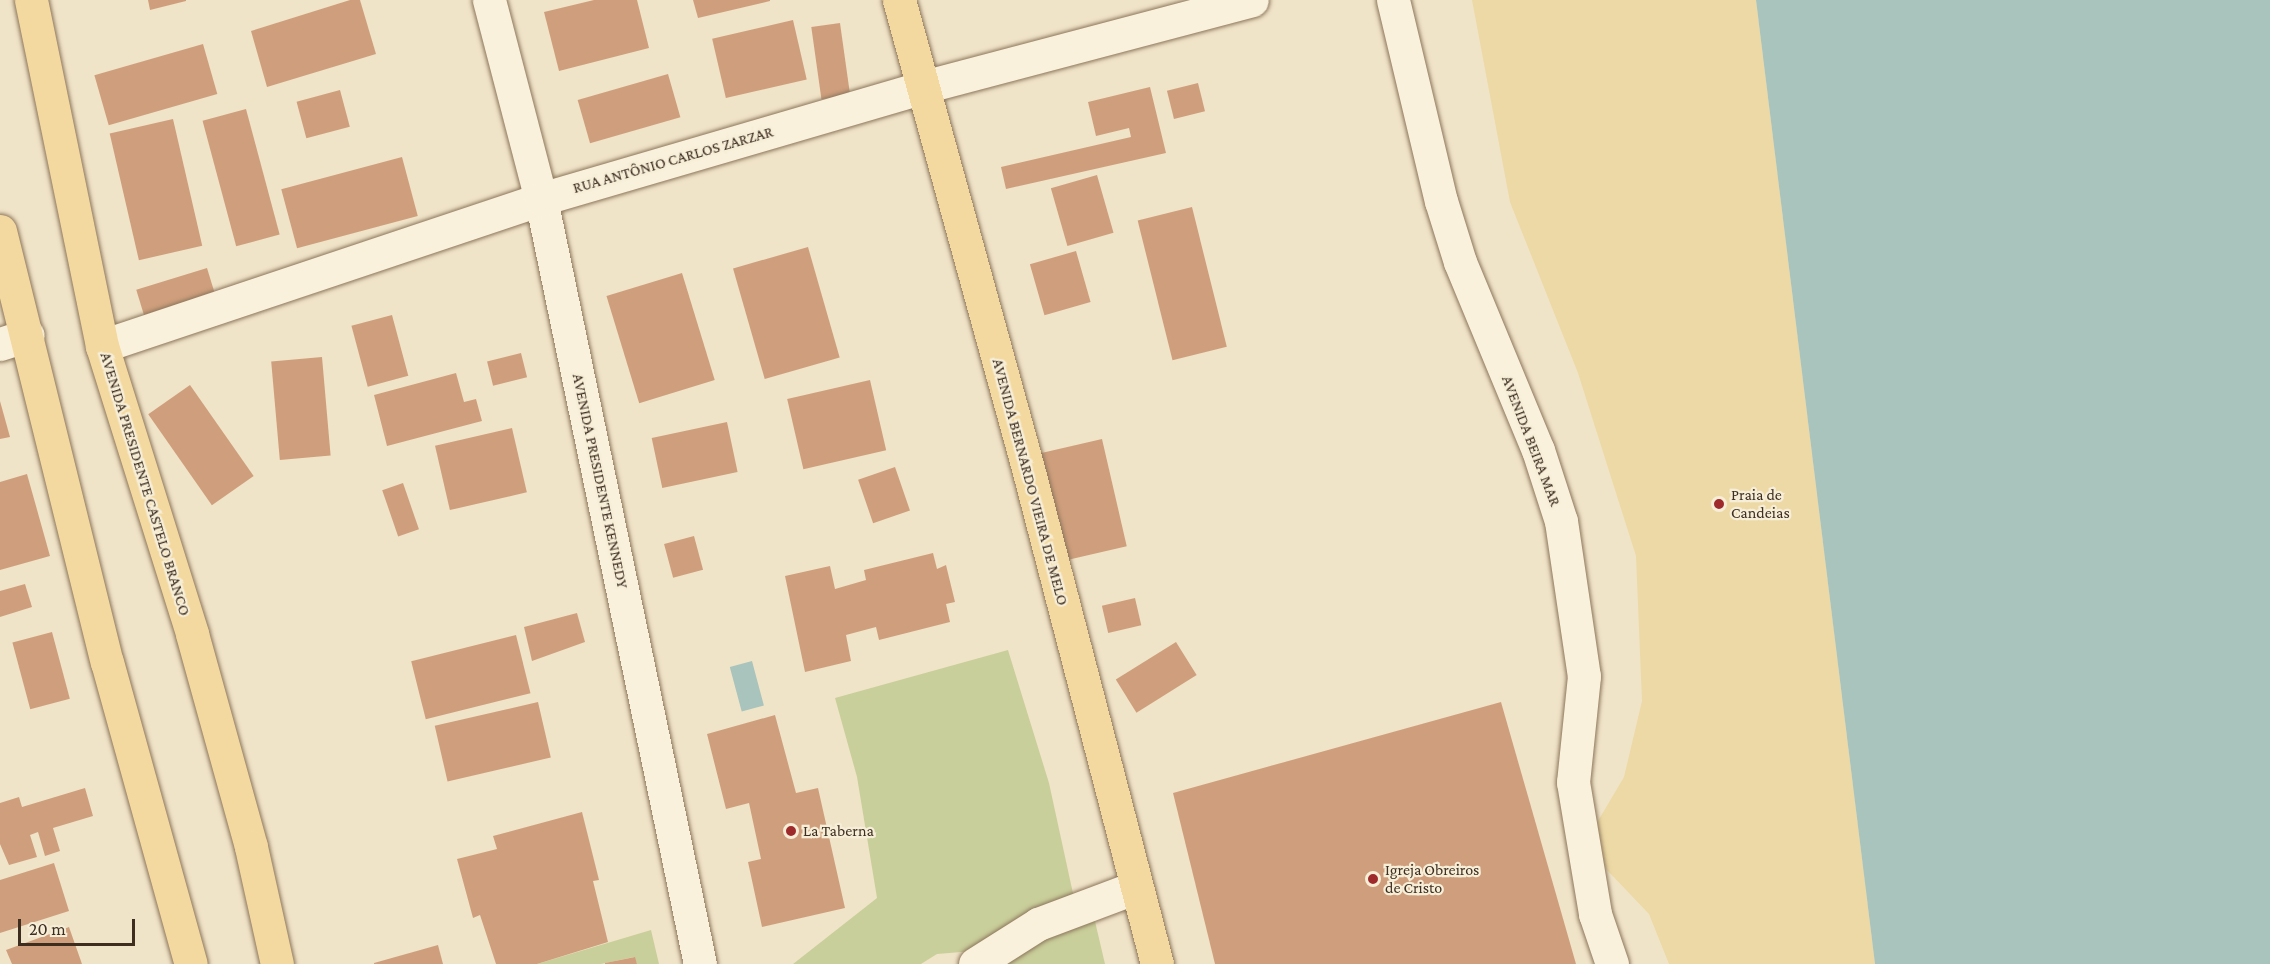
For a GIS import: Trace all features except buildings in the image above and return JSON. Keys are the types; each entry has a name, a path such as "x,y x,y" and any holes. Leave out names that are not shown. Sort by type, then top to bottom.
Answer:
{"main road":[{"name":"AVENIDA PRESIDENTE CASTELO BRANCO","path":"31,0 102,345 192,634 251,847 277,964"},
{"name":"AVENIDA BERNARDO VIEIRA DE MELO","path":"899,0 1030,476 1134,888 1157,964"},
{"path":"0,231 14,339 191,964"}],"street":[{"name":"AVENIDA PRESIDENTE KENNEDY","path":"489,0 541,199 700,964"},
{"name":"RUA ANTÔNIO CARLOS ZARZAR","path":"102,345 541,199 923,87 1252,0"},
{"name":"AVENIDA BEIRA MAR","path":"1393,0 1441,201 1460,262 1538,450 1561,521 1584,676 1572,782 1595,914 1612,964"},
{"path":"975,964 1038,924 1134,888"}],"green space":[{"path":"1008,650 1049,783 1074,898 1018,918 974,951 937,954 921,964 793,964 877,898 857,777 835,698"},
{"path":"1094,917 1105,964 997,964 1015,949"},
{"path":"651,930 659,964 637,964 634,957 601,964 537,964"}],"sand":[{"name":"Praia de Candeias","path":"1472,0 1756,0 1875,964 1669,964 1649,914 1607,870 1595,848 1598,821 1624,777 1642,701 1636,556 1578,373 1510,202"}],"water":[{"path":"1756,0 2270,0 2270,964 1875,964"},
{"path":"752,661 764,705 742,711 730,667"}],"place":[{"name":"Praia de Candeias","path":"1719,504"},
{"name":"La Taberna","path":"791,831"},
{"name":"Igreja Obreiros de Cristo","path":"1373,879"}]}
